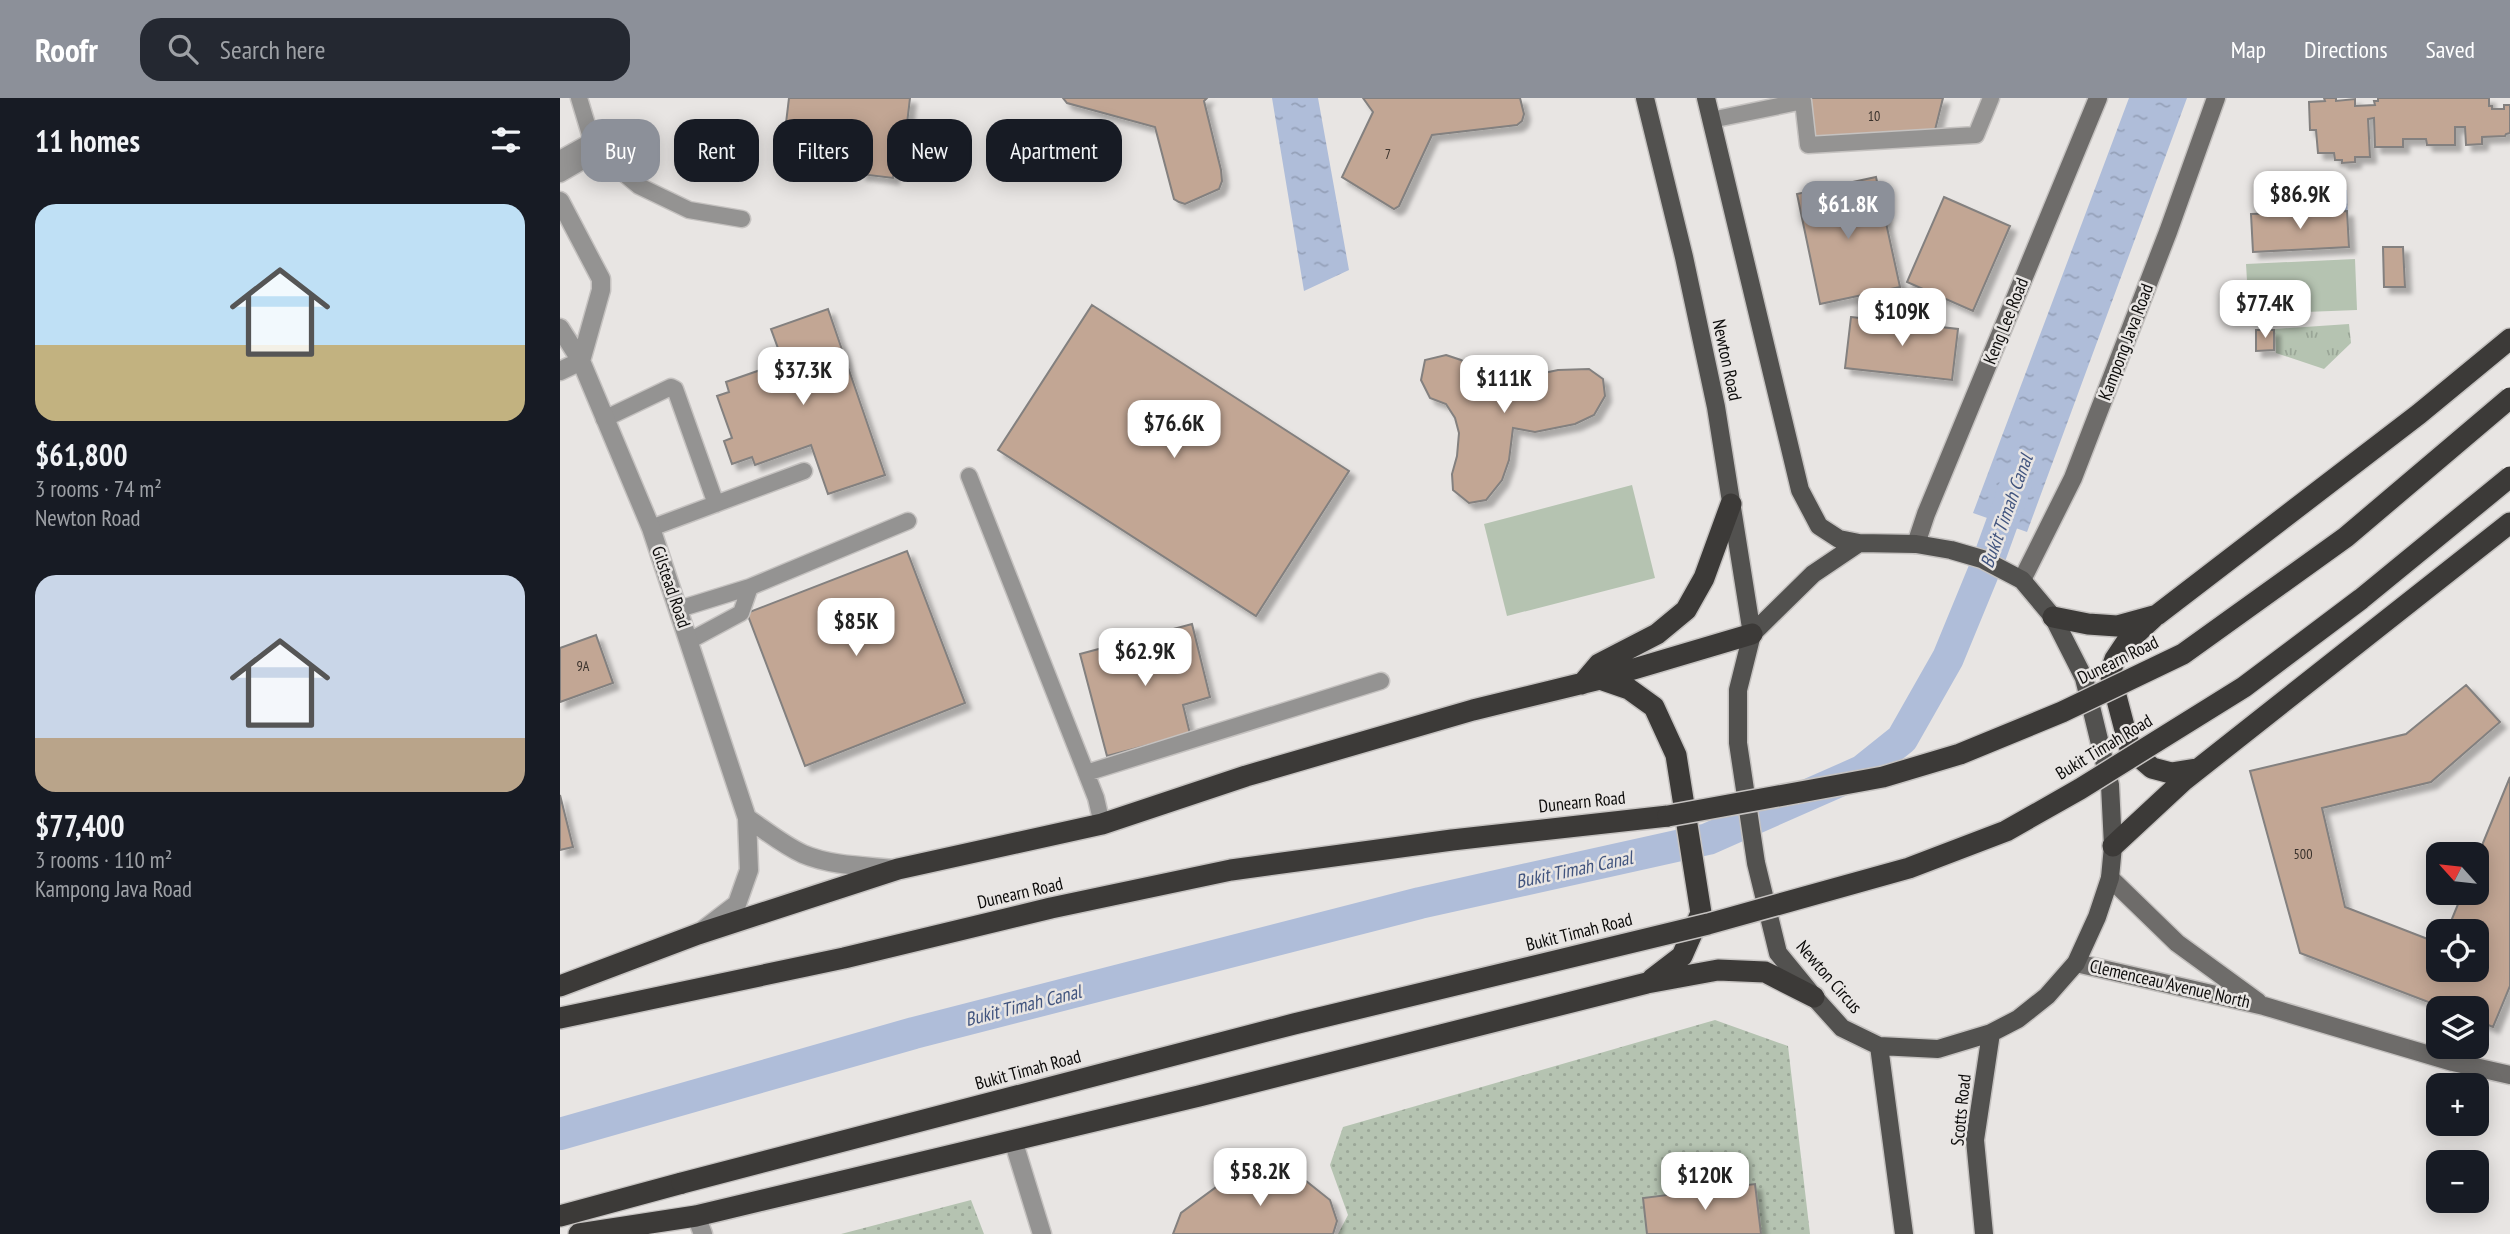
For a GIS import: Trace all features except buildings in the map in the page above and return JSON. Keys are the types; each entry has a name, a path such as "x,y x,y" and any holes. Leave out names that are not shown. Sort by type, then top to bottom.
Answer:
{"highway":[{"path":"2198,769 2171,773 2152,768 2130,749 2110,673 2125,644 2157,615 2418,414 2510,339"},
{"name":"Dunearn Road","path":"560,1018 845,958 1051,908 1231,870 1452,840 1668,816 1882,778 1960,754 2063,712 2183,654 2346,537 2510,398"},
{"name":"Bukit Timah Road","path":"560,1216 1294,1024 1708,924 1909,868 2006,831 2080,789 2244,687 2361,599 2510,477"},
{"path":"1591,681 1599,664 1657,634 1686,610 1704,578 1731,503"},
{"path":"2113,846 2198,769 2510,523"},
{"path":"2053,617 2117,626 2157,615"},
{"path":"560,986 698,934 898,869 1102,824 1299,760 1473,709 1591,681 1752,634"},
{"path":"1591,681 1629,688 1654,707 1676,755 1700,913 1682,956 1647,983"},
{"path":"579,1234 699,1225 1013,1140 1647,983 1718,970 1765,972 1814,997"}],"main road":[{"name":"Newton Road","path":"1645,98 1684,257 1716,407 1752,634"},
{"path":"1706,98 1800,490 1819,526 1839,539 1859,543"},
{"path":"1752,634 1813,573 1859,543"},
{"name":"Newton Circus","path":"1752,634 1738,690 1738,743 1756,863 1778,953 1842,1028 1879,1046 1938,1049 1991,1034 2018,1019 2047,996 2076,963 2097,917 2110,878 2113,846 2110,785 2084,678 2053,617 2017,577 1982,559 1951,550 1916,544 1859,543"},
{"name":"Scotts Road","path":"1984,1234 1975,1140 1991,1034"},
{"path":"1879,1046 1904,1234"}],"street":[{"name":"Keng Lee Road","path":"1916,544 2098,98"},
{"name":"Kampong Java Road","path":"2017,577 2073,478 2168,232 2216,98"},
{"path":"560,201 601,279 601,290 581,361 560,371"},
{"name":"Gilstead Road","path":"560,328 581,361 651,527 747,818 749,870 737,904 698,934"},
{"path":"747,818 790,848 807,856 833,862 898,869"},
{"name":"Clemenceau Avenue North","path":"2110,878 2177,943 2264,1006"},
{"name":"Clemenceau Avenue North","path":"2076,963 2264,1006 2453,1062 2510,1075"},
{"path":"1013,1140 1042,1234"}],"lane":[{"path":"579,98 586,119"},
{"path":"1711,120 1802,101 1808,145 1976,135 1991,98"},
{"path":"560,159 581,151"},
{"path":"560,174 581,157"},
{"path":"635,182 689,210 742,219"},
{"path":"604,418 671,387 675,389 716,503"},
{"path":"651,527 804,471"},
{"path":"969,476 1096,798 1102,824"},
{"path":"679,609 750,587 908,521"},
{"path":"690,641 740,613 750,587"},
{"path":"1086,773 1381,681"}],"green space":[{"path":"2355,259 2357,310 2249,314 2246,264"},
{"path":"2349,324 2351,343 2324,369 2276,353 2275,329"},
{"path":"1632,485 1655,578 1507,616 1484,524"},
{"path":"1715,1020 1788,1046 1810,1234 1338,1234 1348,1215 1330,1165 1343,1127"},
{"path":"971,1200 984,1234 841,1234"}],"water":[{"path":"1272,98 1318,98 1349,270 1304,291"},
{"path":"2129,98 2187,98 2027,532 1973,513"},
{"path":"2347,190 2348,217 2293,219 2291,193"}],"waterway":[{"name":"Bukit Timah Canal","path":"560,1134 914,1033 1420,903 1708,839 1862,771 1902,739 1948,658 2016,484"}]}
